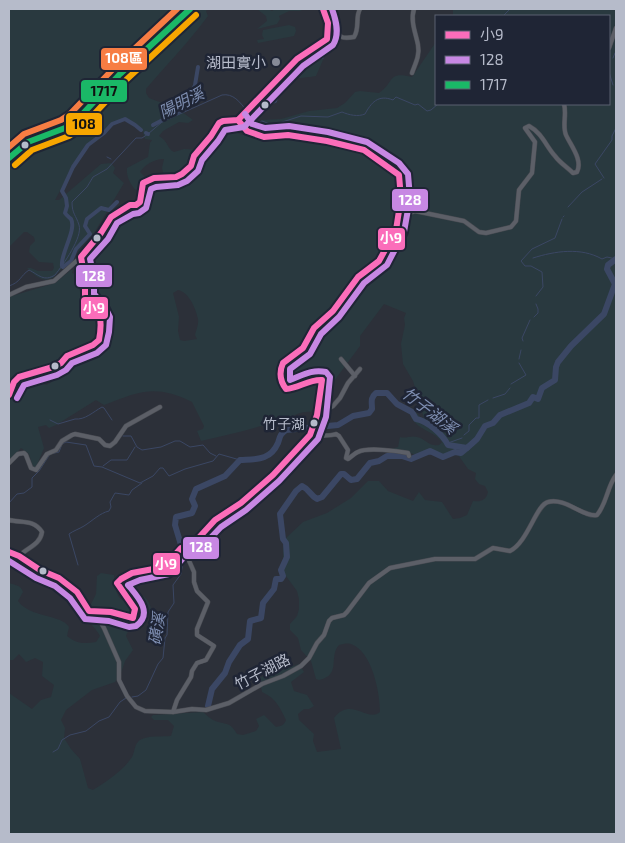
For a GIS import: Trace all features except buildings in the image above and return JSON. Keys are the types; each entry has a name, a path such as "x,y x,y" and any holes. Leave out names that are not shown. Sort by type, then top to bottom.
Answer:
{"main road":[{"path":"9,158 28,142 65,128 76,121 120,74 190,9"}],"street":[{"path":"9,295 26,287 54,281 81,257 102,233 111,217 130,205 136,205 140,202 143,183 154,178 176,177 191,166 194,156 219,123 238,120 253,107 268,88 297,59 324,42 328,32 328,23 323,9"},
{"path":"328,23 333,23 340,37 354,37 357,33 357,14 360,9"},
{"path":"412,73 418,59 414,9"},
{"path":"610,45 616,28"},
{"path":"89,611 111,612 133,618 136,610 118,588 117,583 120,579 127,575 164,567 174,554 183,547 193,544 219,516 241,503 273,476 310,435 317,415 322,380 310,379 299,386 286,389 280,376 283,363 303,348 314,328 333,312 358,277 366,269 379,261 396,230 408,216 415,211 464,221 479,232 486,233 511,227 516,221 519,190 532,172 535,142 526,128 528,126 541,136 555,157 573,172 576,172 578,169 577,157 565,133 566,111 564,105"},
{"path":"238,120 247,131 264,137 288,135 327,141 364,150 394,170 400,182 401,198 396,230"},
{"path":"9,395 11,383 20,377 53,367 67,356 93,345 99,340 102,317 85,298 85,279 81,257"},
{"path":"340,360 355,376"},
{"path":"317,415 333,406 348,383 360,370"},
{"path":"9,463 18,454 24,453 31,468 36,470 47,454 56,450 62,441 75,434 99,438 108,446 113,445 126,426 160,407"},
{"path":"310,435 324,434 329,436 336,434 348,450 346,458 348,459 364,450 401,452 408,453 409,456"},
{"name":"竹子湖路","path":"9,552 19,556 40,570 59,578 77,592 89,611 100,621 119,662 120,683 136,707 145,711 173,712 219,707 300,666 309,658 324,635 329,621 332,618 344,615 369,583 390,568 435,559 475,559 492,548 507,551 513,550 526,536 540,508 546,502 551,501 565,504 591,516 597,514 616,475"},
{"path":"9,520 29,522 40,528 42,532 38,543 25,550 19,556 21,563 31,575"},
{"path":"173,712 177,700 191,677 192,671 197,663 206,660 214,646 197,635 208,602 197,591 194,582 194,572 183,547"}],"shaded area":[{"path":"9,9 208,9 206,11 208,16 201,26 146,89 149,98 178,109 193,120 188,123 179,122 163,131 159,136 174,152 184,149 202,150 227,125 231,125 239,134 264,139 289,138 346,149 340,143 321,138 269,134 264,129 261,120 281,119 309,111 337,108 345,103 355,92 379,93 392,79 399,75 412,77 435,43 435,105 610,105 610,15 453,15 453,9 616,9 616,834 9,834 9,693 32,709 41,700 51,697 54,685 42,676 43,662 35,658 26,662 19,654 13,660 9,660 9,583 21,588 23,592 18,601 23,606 65,623 69,627 67,636 81,643 96,642 100,636 86,619 82,607 90,606 96,594 97,576 101,573 114,575 116,591 122,600 128,601 143,596 150,606 151,612 127,633 126,636 133,650 125,661 121,673 115,682 92,690 66,710 61,720 65,728 64,738 80,759 88,788 93,790 119,771 132,757 137,744 143,738 171,736 174,726 168,720 154,720 151,717 153,715 203,712 213,720 229,725 237,734 243,735 256,731 259,726 256,719 264,715 276,727 282,725 286,720 282,711 274,700 262,692 258,678 299,664 304,672 291,682 294,691 307,695 314,706 304,709 298,714 299,720 314,734 313,741 317,752 341,749 334,718 340,712 347,709 375,715 380,712 376,684 364,655 351,644 339,645 334,655 333,670 326,678 316,679 311,661 301,650 298,638 290,630 290,624 297,616 299,599 297,591 283,572 283,543 303,522 327,513 351,498 368,481 379,481 388,491 413,501 419,492 425,500 442,502 453,519 467,515 473,501 482,500 488,492 485,486 479,484 475,479 476,473 468,469 456,452 444,458 430,453 419,457 410,453 387,454 387,450 398,447 400,437 413,436 436,445 442,442 416,424 410,415 412,408 422,419 424,418 413,381 403,364 401,344 406,313 384,304 360,336 360,346 311,412 301,413 283,421 201,441 197,431 203,429 204,426 192,402 179,396 158,391 138,393 104,405 96,400 56,425 49,428 46,425 38,427 44,448 36,467 33,467 29,454 21,448 9,461 9,395 15,394 20,385 27,383 49,384 63,371 70,361 92,352 99,346 106,328 103,312 92,303 87,295 84,257 112,219 140,205 147,185 165,181 162,168 164,159 154,161 142,169 140,172 145,177 136,190 128,177 127,168 148,157 152,140 145,139 142,129 129,121 124,120 111,125 83,151 55,200 59,200 101,164 111,163 115,168 113,173 124,183 94,233 53,278 46,280 36,276 27,268 38,271 52,271 54,268 53,263 39,262 29,252 30,246 35,241 34,237 24,232 9,247","holes":["178,290 185,294 194,306 198,323 195,335 197,339 184,341 180,340 178,331 179,317 173,293"]},
{"path":"257,9 272,11 275,9 304,9 289,11 279,16 280,19 277,24 257,29 267,21 266,16"},
{"path":"289,25 295,27 294,36 258,43 257,40 264,39 262,35 263,30"},
{"path":"333,42 316,76 291,80 285,85 271,105 264,101 275,85 308,54 320,50"},
{"path":"73,270 72,273 80,276 81,295 98,316 98,337 63,355 54,364 35,368 9,381 9,297 55,283"}],"waterway":[{"name":"陽明溪","path":"504,15 510,9"},
{"path":"302,65 310,59 322,57 322,53 337,36"},
{"path":"616,42 616,48"},
{"path":"613,58 615,53"},
{"path":"186,106 195,85 198,67"},
{"path":"258,108 275,101 280,87 288,80 289,74 294,72"},
{"path":"610,75 613,85"},
{"name":"陽明溪","path":"9,286 16,283 29,270 45,278 55,275 72,251 78,236 79,225 73,212 72,202 87,187 93,177 107,169 136,138 142,138 162,122 222,95 230,95 239,101 246,110"},
{"name":"陽明溪","path":"247,114 248,120 253,124 262,121 276,124 301,116 328,117 342,112 362,115 376,101 383,98 393,100 396,97 415,105 418,104 427,111 437,105"},
{"name":"陽明溪","path":"153,125 184,109"},
{"path":"62,266 63,255 72,229 71,219 65,213 67,206 66,198 62,191 73,167 88,145 104,133 112,124 125,119 141,130"},
{"path":"604,178 595,164 612,140 616,128"},
{"path":"107,157 111,159"},
{"path":"568,207 582,192 602,179"},
{"path":"63,267 71,261 76,249 90,234 85,226 87,219 101,208 109,210 117,202"},
{"path":"536,296 543,287 542,272 531,266 525,266 521,261 532,249 555,238 562,219"},
{"path":"533,258 568,251 594,255 602,259 607,257 616,259"},
{"name":"竹子湖溪","path":"181,545 175,525 176,517 192,513 195,506 192,499 196,489 225,476 240,460 257,459 267,456 275,449 281,434 286,430 338,425 353,416 369,413 372,409 372,398 376,393 387,393 397,404 412,412 416,419 425,422 435,429 448,445 467,448 477,439 485,426 493,423 500,415 529,403 533,397 538,399 542,388 555,380 558,362 571,346 604,314 615,284 607,269 608,265 616,259"},
{"path":"534,317 538,313 536,304"},
{"path":"523,341 522,338 530,320"},
{"path":"519,359 521,350"},
{"path":"511,384 526,375 519,363"},
{"path":"493,398 505,394 510,388"},
{"path":"464,435 469,431 469,425 476,418 479,418 479,405 488,400"},
{"path":"50,420 58,424 82,418 102,407 112,420"},
{"path":"123,436 131,436 137,447 142,450 180,441 190,447 203,445 210,453 216,456"},
{"path":"448,443 462,438"},
{"path":"9,503 17,494 24,493 32,487 32,478 50,454 59,452 62,444 66,442 86,445 94,466 102,467 140,483 153,476 160,468 163,468 169,476 213,461 219,454 240,460"},
{"path":"103,466 111,460 127,460 135,447"},
{"path":"208,706 212,689 225,673 229,662 240,645 248,639 250,621 261,618 263,603 274,589 276,579 281,579 283,576 281,570 287,557 280,514 296,491 302,486 317,499 322,497 341,474 344,474 351,480 357,479 370,463 379,461 387,456 402,456 411,459 430,451 443,457 455,452 461,453 467,448"},
{"path":"78,565 69,534 99,515 109,511 111,507 110,502 115,493 129,495 132,490 142,483"},
{"name":"磺溪","path":"132,697 138,696 146,690 158,664 163,658 168,612 174,603 173,585 181,574 184,555"},
{"name":"磺溪","path":"53,752 58,749 62,740 70,735 86,731 99,721 109,717 120,702 126,698"}],"transit line":[{"name":"108區","path":"9,147 24,134 61,120 70,114 114,68 177,9"},
{"name":"1717","path":"9,158 28,142 65,128 76,121 120,74 190,9"},
{"name":"小9","path":"9,395 14,382 19,377 53,367 61,363 67,356 93,345 99,340 101,321 98,313 85,298 85,279 81,257 101,233 111,217 130,205 136,205 140,202 143,183 154,178 176,177 182,174 191,166 194,156 219,123 238,120 297,59 327,39 328,23 323,9"},
{"name":"128","path":"17,398 24,385 57,375 66,370 72,363 97,353 106,345 110,317 105,307 94,294 94,278 90,259 108,239 117,223 146,208 151,189 178,185 187,181 198,171 202,160 225,130 244,127 303,66 333,45 337,32 332,9"},
{"name":"108","path":"15,165 32,150 69,136 81,128 126,80 196,15"},
{"name":"128","path":"9,561 36,578 55,586 70,598 85,619 109,621 129,627 136,626 144,616 144,610 139,599 128,585 140,580 169,574 185,556 198,551 221,527 246,510 279,481 318,439 326,417 330,377 326,372 316,371 290,380 290,369 310,354 321,334 339,317 364,283 387,265 404,232 410,198 408,174 399,163 367,142 328,132 289,126 265,128 252,124 245,114"},
{"name":"小9","path":"9,552 19,556 40,570 59,578 77,592 89,611 111,612 133,618 135,609 117,583 132,573 164,567 181,548 193,544 215,520 241,503 273,475 310,435 317,415 322,380 286,389 281,380 283,363 303,348 314,328 333,311 358,277 379,261 396,230 401,198 399,175 364,150 327,141 288,135 264,137 247,131 238,120"}],"place":[{"name":"湖田實小","path":"276,62"},
{"name":"竹子湖","path":"314,423"}]}
